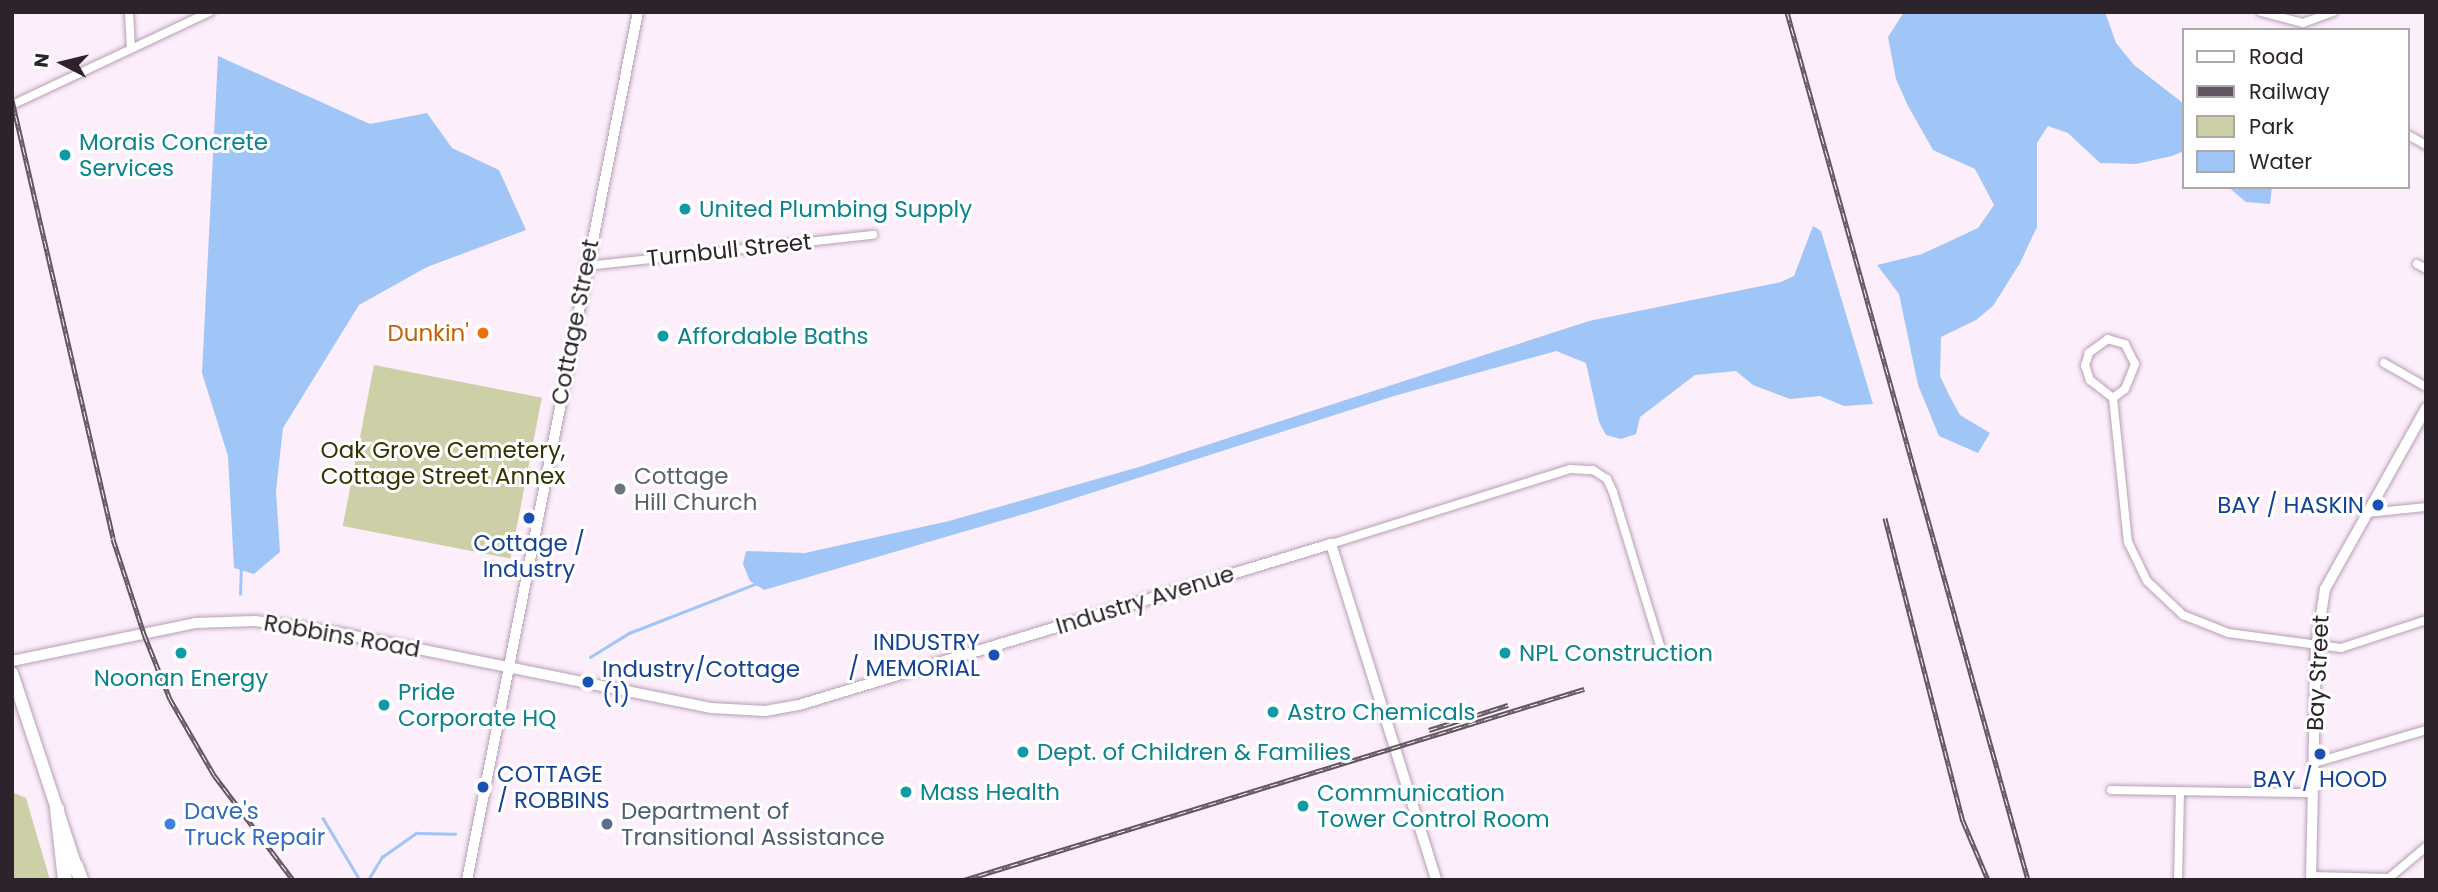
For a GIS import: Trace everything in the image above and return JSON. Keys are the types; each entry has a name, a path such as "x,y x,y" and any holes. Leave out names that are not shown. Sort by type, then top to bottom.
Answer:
{"highway":[{"path":"57,809 65,880"}],"main road":[{"path":"12,673 79,873"}],"street":[{"path":"129,12 131,46"},
{"path":"12,105 115,59 131,46 210,12"},
{"name":"Cottage Street","path":"467,880 506,665 638,12"},
{"path":"2261,12 2295,23 2333,12"},
{"path":"2410,136 2426,145"},
{"name":"Turnbull Street","path":"586,267 873,235"},
{"path":"2417,264 2426,269"},
{"path":"2113,398 2125,389 2135,364 2124,344 2108,339 2089,353 2085,365 2090,380 2113,398 2128,542 2147,581 2183,615 2204,626 2316,647 2341,648 2426,620"},
{"path":"2384,363 2426,387"},
{"name":"Bay Street","path":"2311,878 2316,647 2325,589 2426,408"},
{"name":"Industry Avenue","path":"506,665 711,708 745,712 792,707 1571,469 1593,470 1607,479 1660,646"},
{"path":"2366,513 2426,507"},
{"path":"1331,544 1436,880"},
{"name":"Robbins Road","path":"12,661 195,623 255,621 506,665"},
{"path":"2314,763 2426,730"},
{"path":"2111,790 2313,793"},
{"path":"2178,880 2180,793"},
{"path":"2311,878 2391,879 2426,847"}],"green space":[{"name":"Oak Grove Cemetery, Cottage Street Annex","path":"374,365 542,398 511,559 343,526"},
{"path":"12,792 26,798 50,880 12,880"}],"water":[{"path":"1904,12 2105,12 2116,43 2134,65 2182,102 2182,152 2172,156 2136,164 2100,163 2068,133 2048,126 2037,143 2037,227 2020,263 1993,306 1976,320 1941,337 1940,376 1950,397 1960,415 1990,433 1978,453 1939,436 1918,385 1899,294 1877,265 1922,254 1978,228 1994,205 1975,169 1933,150 1896,79 1888,37"},
{"path":"218,56 370,124 427,113 452,148 499,170 526,230 427,267 359,305 283,428 276,491 280,552 254,574 234,568 228,456 202,373"},
{"path":"2230,189 2272,189 2270,204 2246,202"},
{"path":"1813,226 1821,231 1873,404 1844,406 1820,396 1790,399 1753,385 1736,371 1695,375 1640,417 1636,434 1621,439 1606,435 1599,422 1586,363 1556,351 1394,396 1041,509 764,590 750,581 743,564 746,551 805,553 949,521 1139,467 1589,321 1781,282 1794,276"}],"waterway":[{"path":"240,594 241,568"},
{"path":"590,657 629,633 757,583"},
{"path":"323,818 360,880"},
{"path":"368,880 382,857 416,833 455,834"}],"railway":[{"path":"1787,12 2028,880"},
{"path":"12,100 113,539 144,634 170,699 214,775 293,880"},
{"path":"1885,518 1963,821 1988,880"},
{"path":"964,880 1584,689"},
{"path":"1429,730 1508,705"}],"place":[{"name":"Morais Concrete Services","path":"65,155"},
{"name":"United Plumbing Supply","path":"685,209"},
{"name":"Dunkin'","path":"483,333"},
{"name":"Affordable Baths","path":"663,336"},
{"name":"Cottage Hill Church","path":"620,489"},
{"name":"BAY / HASKIN","path":"2378,505"},
{"name":"Cottage / Industry","path":"529,518"},
{"name":"Noonan Energy","path":"181,653"},
{"name":"NPL Construction","path":"1505,653"},
{"name":"INDUSTRY / MEMORIAL","path":"994,655"},
{"name":"Industry/Cottage (1)","path":"588,682"},
{"name":"Pride Corporate HQ","path":"384,705"},
{"name":"Astro Chemicals","path":"1273,712"},
{"name":"Dept. of Children & Families","path":"1023,752"},
{"name":"BAY / HOOD","path":"2320,754"},
{"name":"COTTAGE / ROBBINS","path":"483,787"},
{"name":"Mass Health","path":"906,792"},
{"name":"Communication Tower Control Room","path":"1303,806"},
{"name":"Dave's Truck Repair","path":"170,824"},
{"name":"Department of Transitional Assistance","path":"607,824"}]}
